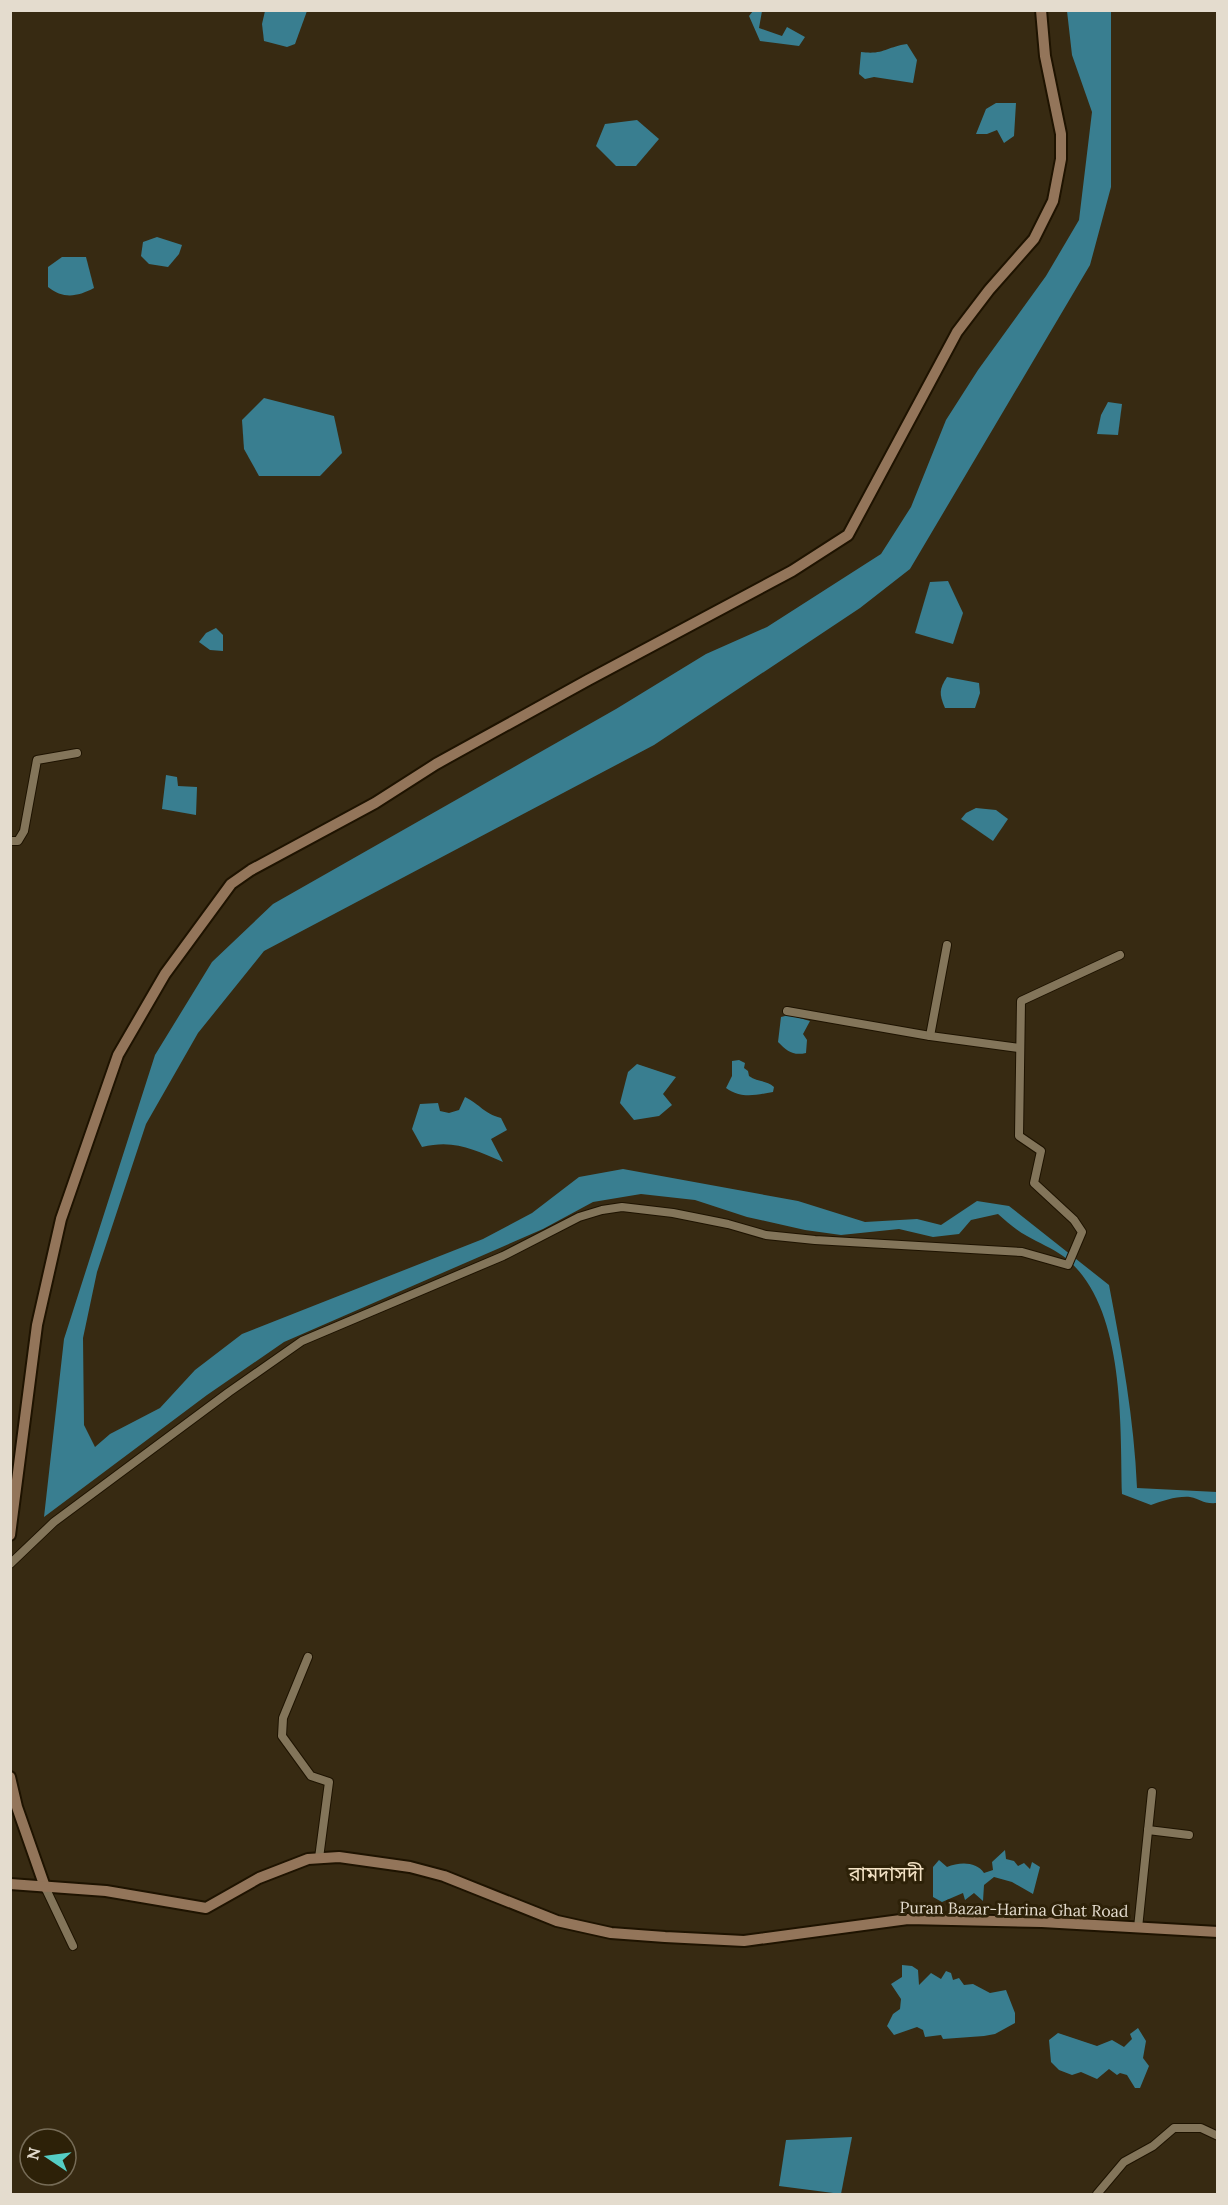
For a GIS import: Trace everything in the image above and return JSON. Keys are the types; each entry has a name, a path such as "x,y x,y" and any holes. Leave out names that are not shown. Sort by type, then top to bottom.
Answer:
{"main road":[{"path":"10,1535 37,1325 61,1219 118,1055 165,974 231,884 251,870 375,803 436,764 792,571 848,535 957,332 989,290 1034,239 1053,201 1061,159 1061,134 1045,56 1041,10"},
{"path":"10,1777 17,1807 45,1887"},
{"name":"Puran Bazar-Harina Ghat Road","path":"10,1884 105,1891 206,1908 259,1878 308,1859 339,1857 410,1867 444,1876 557,1921 611,1933 744,1941 908,1919 1218,1932"}],"street":[{"path":"10,841 18,841 24,831 37,760 76,753"},
{"path":"930,1036 947,945"},
{"path":"10,1564 54,1522 211,1405 302,1341 503,1256 579,1217 602,1210 622,1207 673,1213 729,1224 766,1235 815,1240 1022,1252 1068,1265 1082,1232 1074,1220 1034,1184 1041,1152 1019,1136 1021,1001 1120,955"},
{"path":"787,1011 930,1036 1019,1048"},
{"path":"308,1657 283,1718 282,1736 310,1776 329,1782 320,1858"},
{"path":"1138,1928 1152,1792"},
{"path":"1148,1830 1189,1835"},
{"path":"45,1887 73,1946"},
{"path":"1097,2194 1124,2162 1154,2146 1174,2128 1202,2128 1218,2136"}],"water":[{"path":"265,11 307,11 295,44 287,47 264,41 262,24"},
{"path":"753,11 762,11 759,28 782,36 787,27 805,37 799,46 760,41 749,16"},
{"path":"1067,11 1111,11 1111,187 1090,265 910,569 860,608 654,745 264,951 198,1033 146,1124 97,1272 83,1338 84,1425 95,1447 110,1434 160,1408 195,1370 242,1334 483,1239 532,1213 579,1177 623,1169 798,1201 865,1222 917,1219 941,1225 977,1201 1009,1206 1109,1285 1130,1411 1137,1488 1217,1492 1217,1503 1185,1497 1151,1505 1122,1494 1121,1434 1115,1366 1109,1334 1099,1303 1084,1277 1063,1256 1023,1234 998,1214 971,1220 959,1234 933,1237 899,1229 841,1235 805,1230 747,1217 695,1200 641,1194 593,1202 543,1229 284,1342 207,1395 44,1517 64,1339 155,1055 212,962 273,904 616,709 706,654 767,627 881,554 911,507 946,420 978,370 1046,276 1079,220 1092,112 1072,55"},
{"path":"907,44 917,60 913,83 874,77 865,79 859,74 861,52 880,52"},
{"path":"996,103 1016,103 1014,136 1004,143 997,130 987,134 976,134 986,109"},
{"path":"637,120 659,139 636,166 616,166 596,146 605,124"},
{"path":"157,237 182,245 179,254 168,267 149,264 141,256 143,242"},
{"path":"62,257 86,257 94,288 82,293 65,295 48,287 48,267"},
{"path":"264,398 334,416 342,453 320,476 259,476 244,449 242,420"},
{"path":"1108,402 1122,404 1118,435 1097,434 1101,415"},
{"path":"948,581 963,613 953,644 915,633 930,582"},
{"path":"216,628 223,635 223,651 210,650 199,642 206,633"},
{"path":"947,677 979,683 980,693 975,708 945,708 941,692"},
{"path":"166,775 177,777 178,786 197,787 196,815 162,809"},
{"path":"976,808 996,810 1008,819 993,841 961,819 966,813"},
{"path":"789,1015 810,1021 803,1034 807,1040 806,1053 790,1052 778,1042 781,1017"},
{"path":"739,1060 745,1063 744,1068 748,1071 749,1076 774,1087 773,1092 743,1095 726,1088 732,1076 732,1061"},
{"path":"637,1064 676,1077 663,1094 672,1105 659,1116 634,1120 620,1103 628,1072"},
{"path":"465,1097 490,1114 501,1118 507,1130 491,1139 503,1162 454,1145 422,1147 412,1129 420,1104 438,1103 440,1111 449,1113 459,1110"},
{"path":"1005,1850 1006,1859 1014,1861 1018,1866 1024,1863 1030,1869 1032,1862 1040,1867 1033,1894 1012,1882 994,1877 984,1885 983,1901 974,1893 965,1900 963,1893 942,1902 933,1897 933,1867 939,1860 947,1867 957,1864 977,1866 984,1873 993,1870 992,1862"},
{"path":"902,1965 912,1966 918,1970 919,1985 931,1973 941,1979 946,1971 951,1973 953,1980 959,1978 964,1985 973,1984 990,1993 1006,1990 1015,2013 1015,2023 995,2034 984,2036 943,2039 941,2035 925,2037 923,2030 917,2027 894,2035 887,2026 893,2014 900,2009 901,1999 891,1984 902,1977"},
{"path":"1138,2028 1146,2041 1143,2058 1149,2066 1140,2088 1135,2088 1127,2075 1120,2073 1117,2075 1109,2069 1097,2079 1081,2072 1072,2075 1059,2070 1051,2062 1049,2040 1058,2033 1097,2046 1112,2040 1124,2047 1132,2039 1130,2034"},
{"path":"852,2137 841,2194 779,2186 786,2140"}],"district":[{"name":"রামদাসদী","path":"886,1874"}]}
